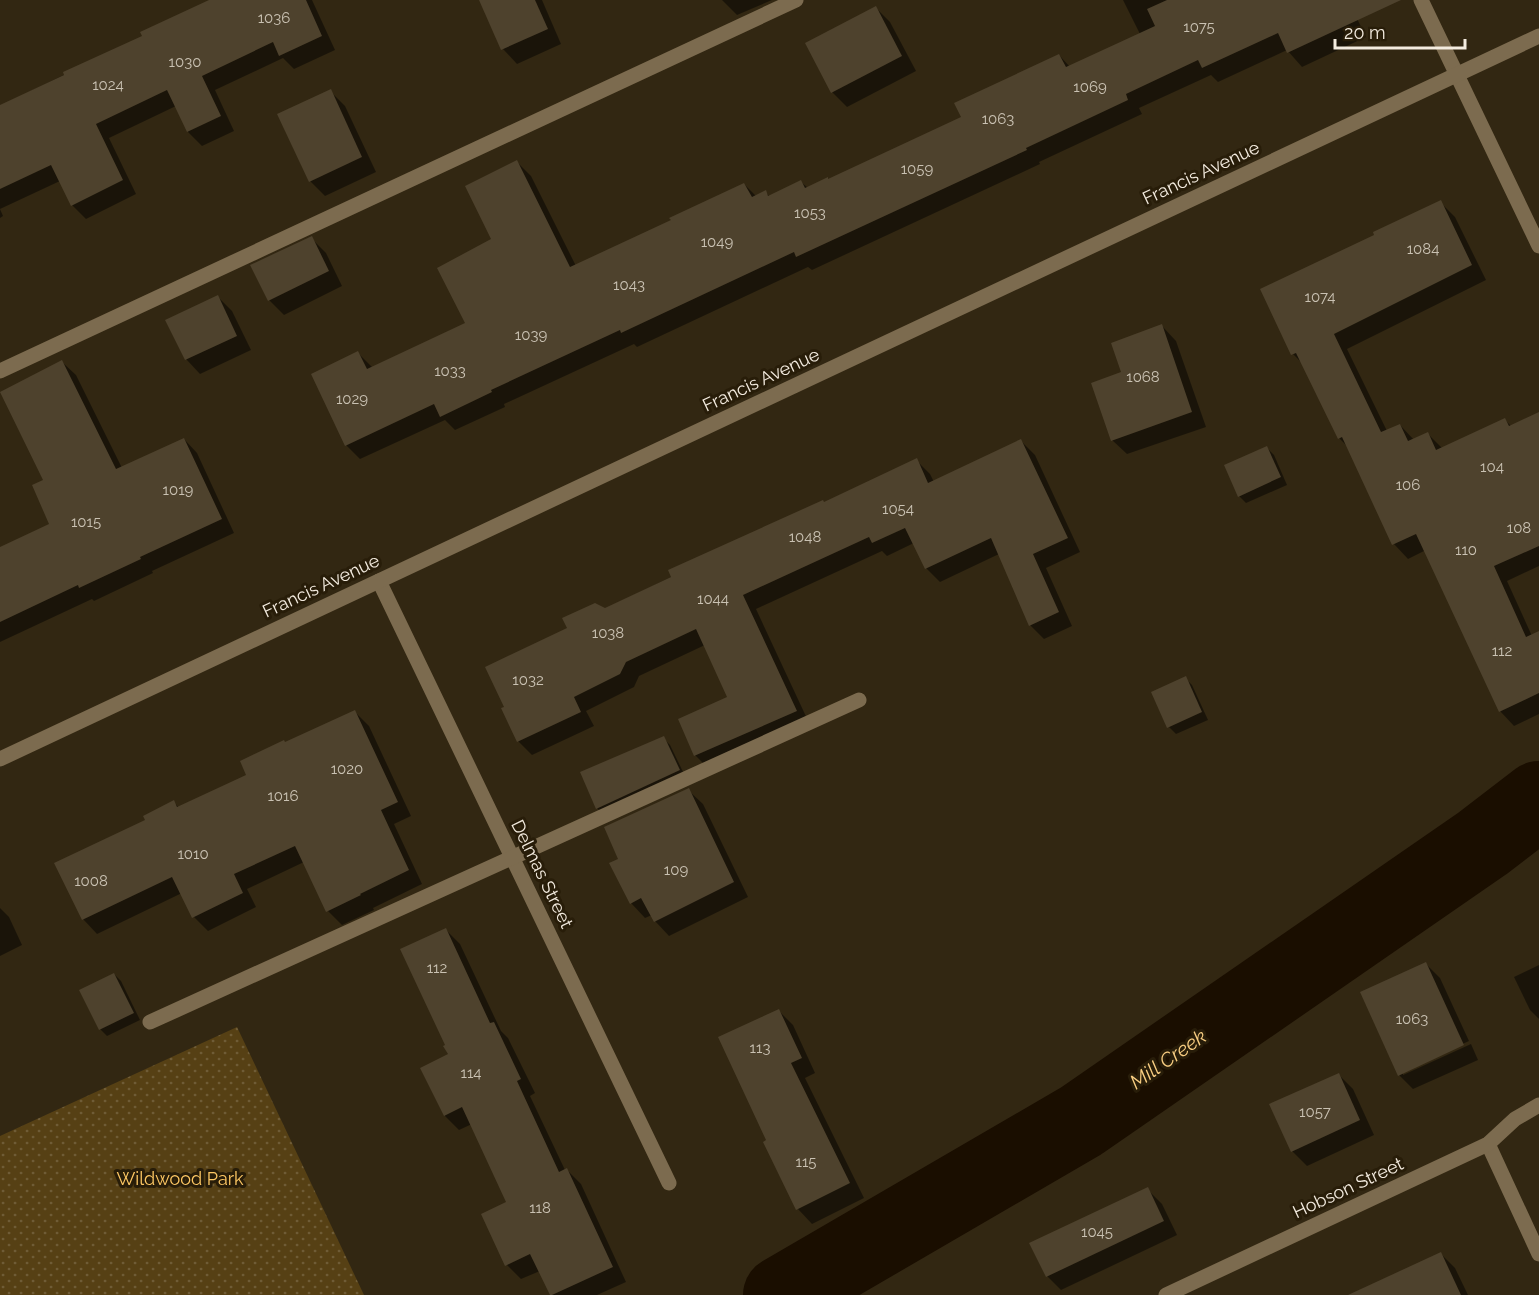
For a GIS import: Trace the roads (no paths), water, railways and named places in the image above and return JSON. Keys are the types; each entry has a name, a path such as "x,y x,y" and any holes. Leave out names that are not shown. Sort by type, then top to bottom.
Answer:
{"street":[{"path":"0,371 796,0"},
{"path":"1421,0 1539,246"},
{"name":"Francis Avenue","path":"0,759 1539,36"},
{"name":"Delmas Street","path":"379,581 669,1184"},
{"path":"150,1022 859,700"},
{"name":"Hobson Street","path":"1166,1295 1488,1144 1515,1119 1539,1105"},
{"path":"1488,1144 1539,1254"}],"waterway":[{"name":"Mill Creek","path":"782,1295 1081,1121 1483,843 1539,800"}],"park label":[{"name":"Wildwood Park","path":"180,1179"}]}
